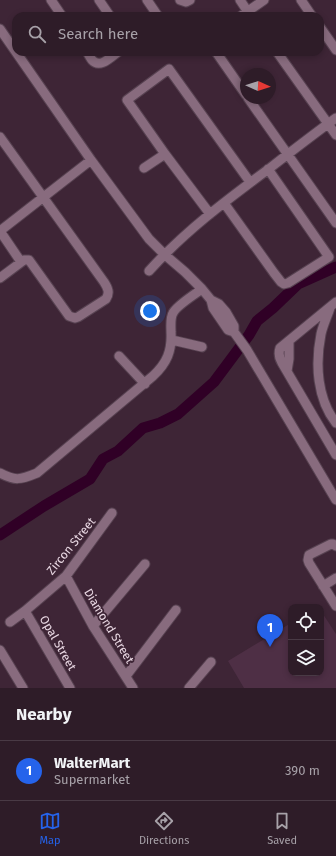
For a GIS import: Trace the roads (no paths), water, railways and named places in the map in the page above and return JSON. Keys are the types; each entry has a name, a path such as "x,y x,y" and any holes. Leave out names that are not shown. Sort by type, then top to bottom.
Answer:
{"street":[{"path":"50,0 59,12"},
{"path":"99,0 107,12"},
{"path":"147,0 155,12"},
{"path":"180,0 186,2 190,0"},
{"path":"240,0 245,12"},
{"path":"249,12 264,0"},
{"path":"301,0 309,12"},
{"path":"0,29 12,46"},
{"path":"324,33 336,50"},
{"path":"19,56 148,239 185,272 211,300 220,304 226,312 234,326 237,336 247,350 336,500"},
{"path":"90,56 93,61 99,63 105,62 113,56"},
{"path":"219,56 240,86"},
{"path":"280,56 332,121 336,135"},
{"path":"210,214 164,154 127,100 169,69 250,182"},
{"path":"252,104 336,223"},
{"path":"149,270 164,254 210,214 332,121"},
{"path":"0,137 108,287 109,292 106,299 78,317 72,317 69,316 29,260 24,260 0,278"},
{"path":"144,168 164,154"},
{"path":"21,262 0,231 91,160"},
{"path":"224,203 274,273 284,284 329,258 268,169"},
{"path":"0,472 13,479 26,478 37,473 145,384 162,368 170,350 172,340 171,325 173,313 176,308 202,289"},
{"path":"333,305 280,348 279,357 336,455"},
{"path":"318,425 334,420 324,401 319,381 319,348 322,333 333,305"},
{"path":"172,340 202,347"},
{"path":"119,356 145,384"},
{"name":"Zircon Street","path":"10,622 66,576 112,513"},
{"path":"336,546 331,544 309,555 308,558 308,563 336,606"},
{"path":"93,626 145,564"},
{"name":"Diamond Street","path":"66,576 93,626 133,688"},
{"path":"323,586 336,578"},
{"name":"Opal Street","path":"25,610 70,688"},
{"path":"126,676 176,610"},
{"path":"0,650 23,688"},
{"path":"189,688 211,662"}],"waterway":[{"path":"0,535 44,506 90,479 103,459 118,451 143,428 160,423 178,414 214,382 249,335 257,321 298,284 336,267"}],"place":[{"name":"WalterMart","path":"270,647"}]}
